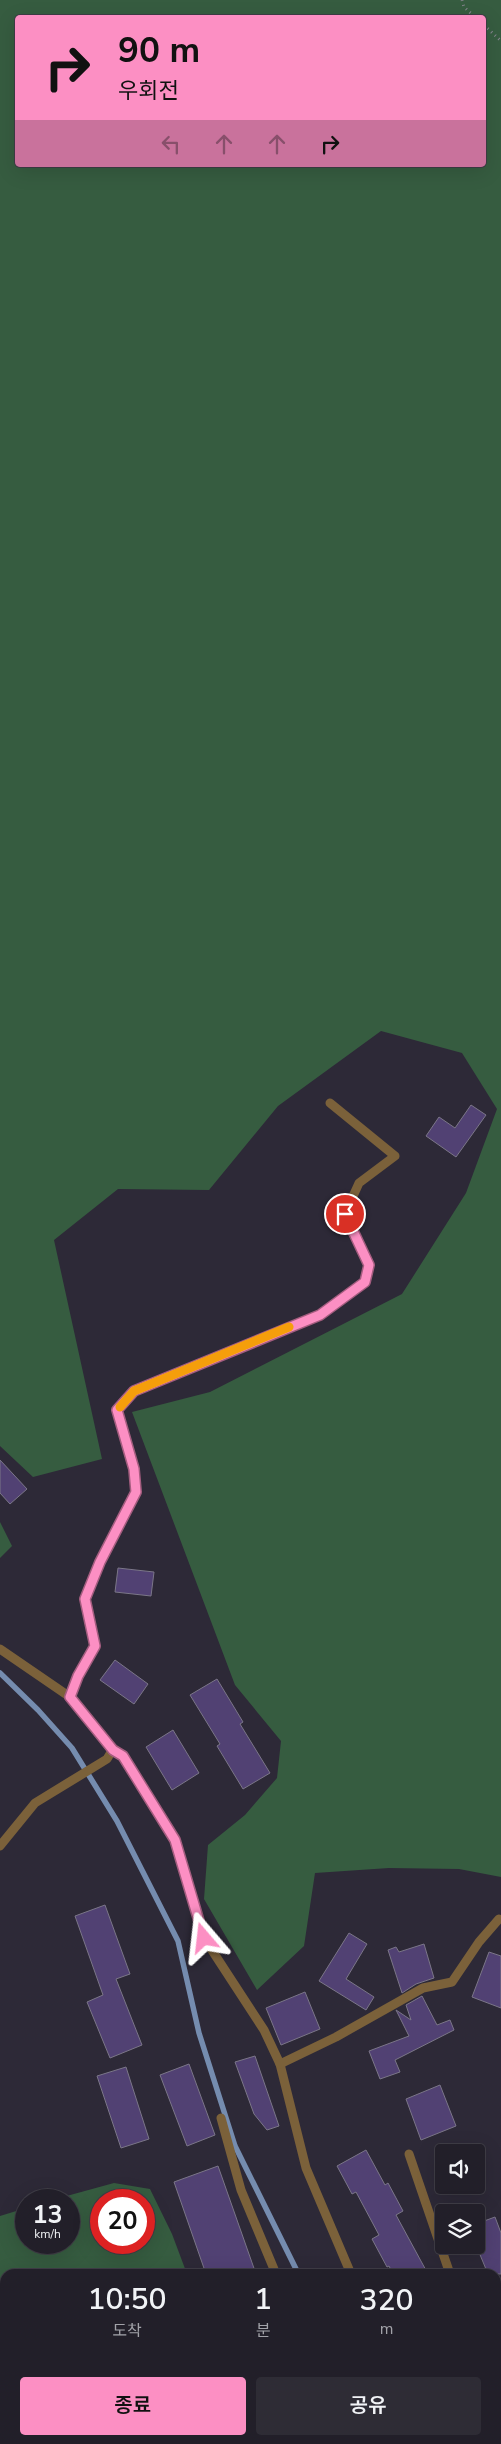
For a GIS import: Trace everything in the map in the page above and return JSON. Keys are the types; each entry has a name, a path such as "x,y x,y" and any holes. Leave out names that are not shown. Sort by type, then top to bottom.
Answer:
{"lane":[{"path":"70,1697 78,1676 95,1646 85,1599 100,1562 136,1492 134,1469 117,1410 134,1391 320,1315 365,1282 369,1265 345,1214 359,1183 395,1156 330,1103"},
{"path":"0,1649 70,1697 113,1750 123,1756 175,1840 204,1938 264,2030 280,2064 306,2168 349,2269"},
{"path":"0,1846 35,1803 106,1759 113,1750"},
{"path":"280,2064 336,2037 423,1988 452,1982 479,1942 499,1919"},
{"path":"221,2118 241,2190 274,2269"},
{"path":"409,2154 448,2269"}],"path":[{"path":"462,0 464,7 473,15"},
{"path":"486,27 501,42"}],"green space":[{"path":"0,0 501,0 501,1877 459,1869 389,1868 315,1873 304,1946 257,1990 204,1899 208,1845 245,1815 277,1778 281,1741 235,1685 132,1412 210,1392 402,1294 466,1193 497,1109 462,1053 381,1031 278,1106 209,1190 118,1189 54,1240 102,1459 33,1477 0,1446"},
{"path":"0,1522 12,1546 0,1558"},
{"path":"114,2183 150,2189 92,2189"},
{"path":"90,2190 90,2254 155,2254 155,2199 172,2234 185,2269 0,2269 0,2216 15,2211 15,2254 80,2254 80,2192"}],"building":[{"path":"471,1105 486,1115 456,1157 426,1136 439,1117 455,1128"},
{"path":"0,1460 27,1489 10,1504 0,1493"},
{"path":"118,1568 154,1572 151,1596 115,1592"},
{"path":"115,1660 148,1684 134,1704 100,1680"},
{"path":"217,1679 243,1722 240,1724 270,1773 243,1789 217,1746 220,1744 190,1695"},
{"path":"173,1730 199,1773 172,1790 146,1747"},
{"path":"105,1905 130,1974 116,1979 142,2045 110,2058 87,2002 103,1995 75,1916"},
{"path":"349,1933 367,1944 346,1979 374,1997 366,2010 319,1981"},
{"path":"424,1944 434,1978 416,1984 402,1993 388,1950 396,1947 399,1952"},
{"path":"489,1952 501,1956 501,2008 472,1997"},
{"path":"305,1992 320,2029 281,2045 266,2008"},
{"path":"422,1996 437,2025 450,2020 454,2030 395,2060 400,2072 380,2079 369,2051 409,2036 396,2010 411,2020 406,2005"},
{"path":"255,2056 279,2126 267,2130 254,2114 235,2062"},
{"path":"189,2064 215,2135 187,2146 160,2075"},
{"path":"126,2067 149,2139 121,2148 97,2076"},
{"path":"440,2085 456,2126 421,2140 406,2099"},
{"path":"366,2150 385,2185 388,2183 403,2211 396,2215 425,2269 390,2269 389,2266 387,2267 372,2239 379,2235 356,2192 352,2194 337,2166"},
{"path":"218,2166 254,2269 204,2269 174,2182"},
{"path":"495,2217 501,2233 501,2269 486,2269 480,2254 485,2254 485,2221"}],"waterway":[{"path":"0,1673 38,1710 72,1748 117,1821 178,1941 199,2033 235,2146 296,2269"}],"slow traffic":[{"path":"120,1407 134,1391 289,1327"}],"route":[{"path":"204,1938 175,1840 123,1756 113,1750 70,1697 78,1676 95,1646 85,1599 100,1562 136,1492 134,1469 117,1410 134,1391 320,1315 365,1282 369,1265 345,1214"}]}
